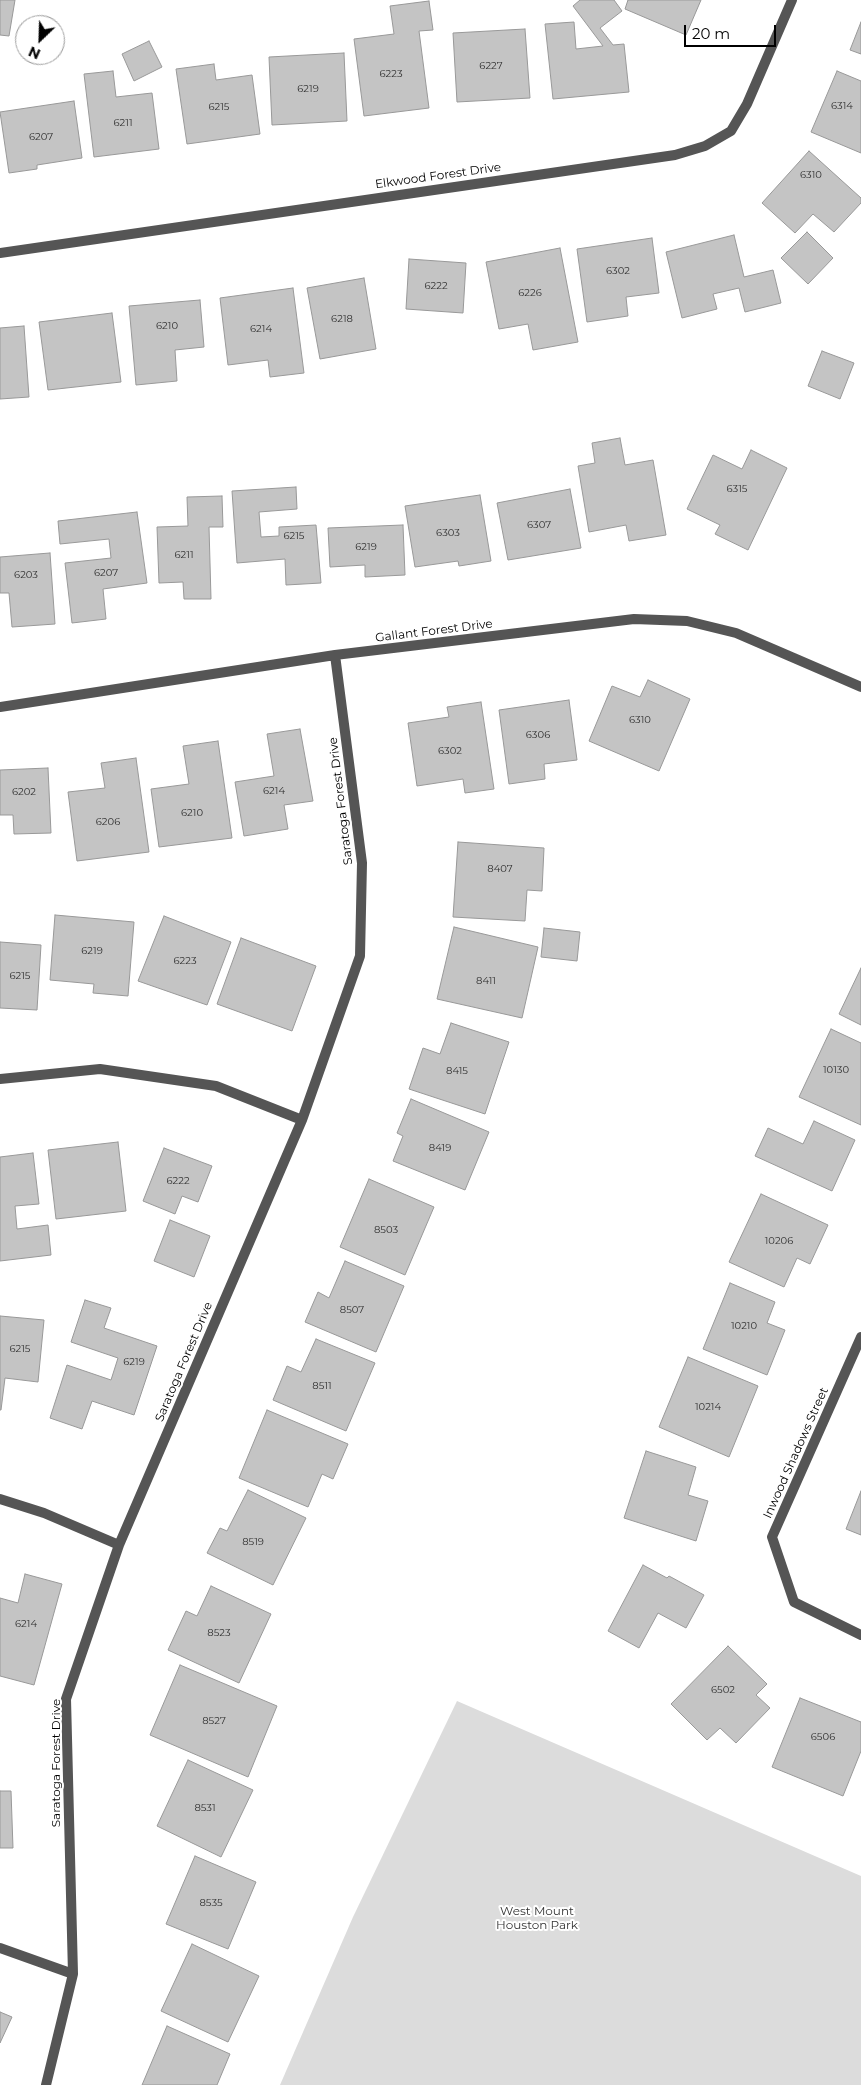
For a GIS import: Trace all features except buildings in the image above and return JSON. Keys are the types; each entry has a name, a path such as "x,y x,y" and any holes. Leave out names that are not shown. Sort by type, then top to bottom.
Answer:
{"street":[{"name":"Elkwood Forest Drive","path":"0,253 675,155 706,146 731,131 747,104 792,0"},
{"name":"Gallant Forest Drive","path":"0,707 336,655 634,619 687,621 736,633 861,687"},
{"name":"Saratoga Forest Drive","path":"46,2085 73,1974 66,1699 120,1545 302,1120 360,956 362,862 336,655"},
{"path":"0,1079 100,1069 216,1086 302,1120"},
{"name":"Inwood Shadows Street","path":"861,1336 772,1537 794,1602 861,1635"},
{"path":"0,1499 44,1513 120,1545"},
{"path":"0,1948 73,1974"}],"green space":[{"name":"West Mount Houston Park","path":"457,1701 861,1876 861,2085 280,2085 353,1917"}]}
